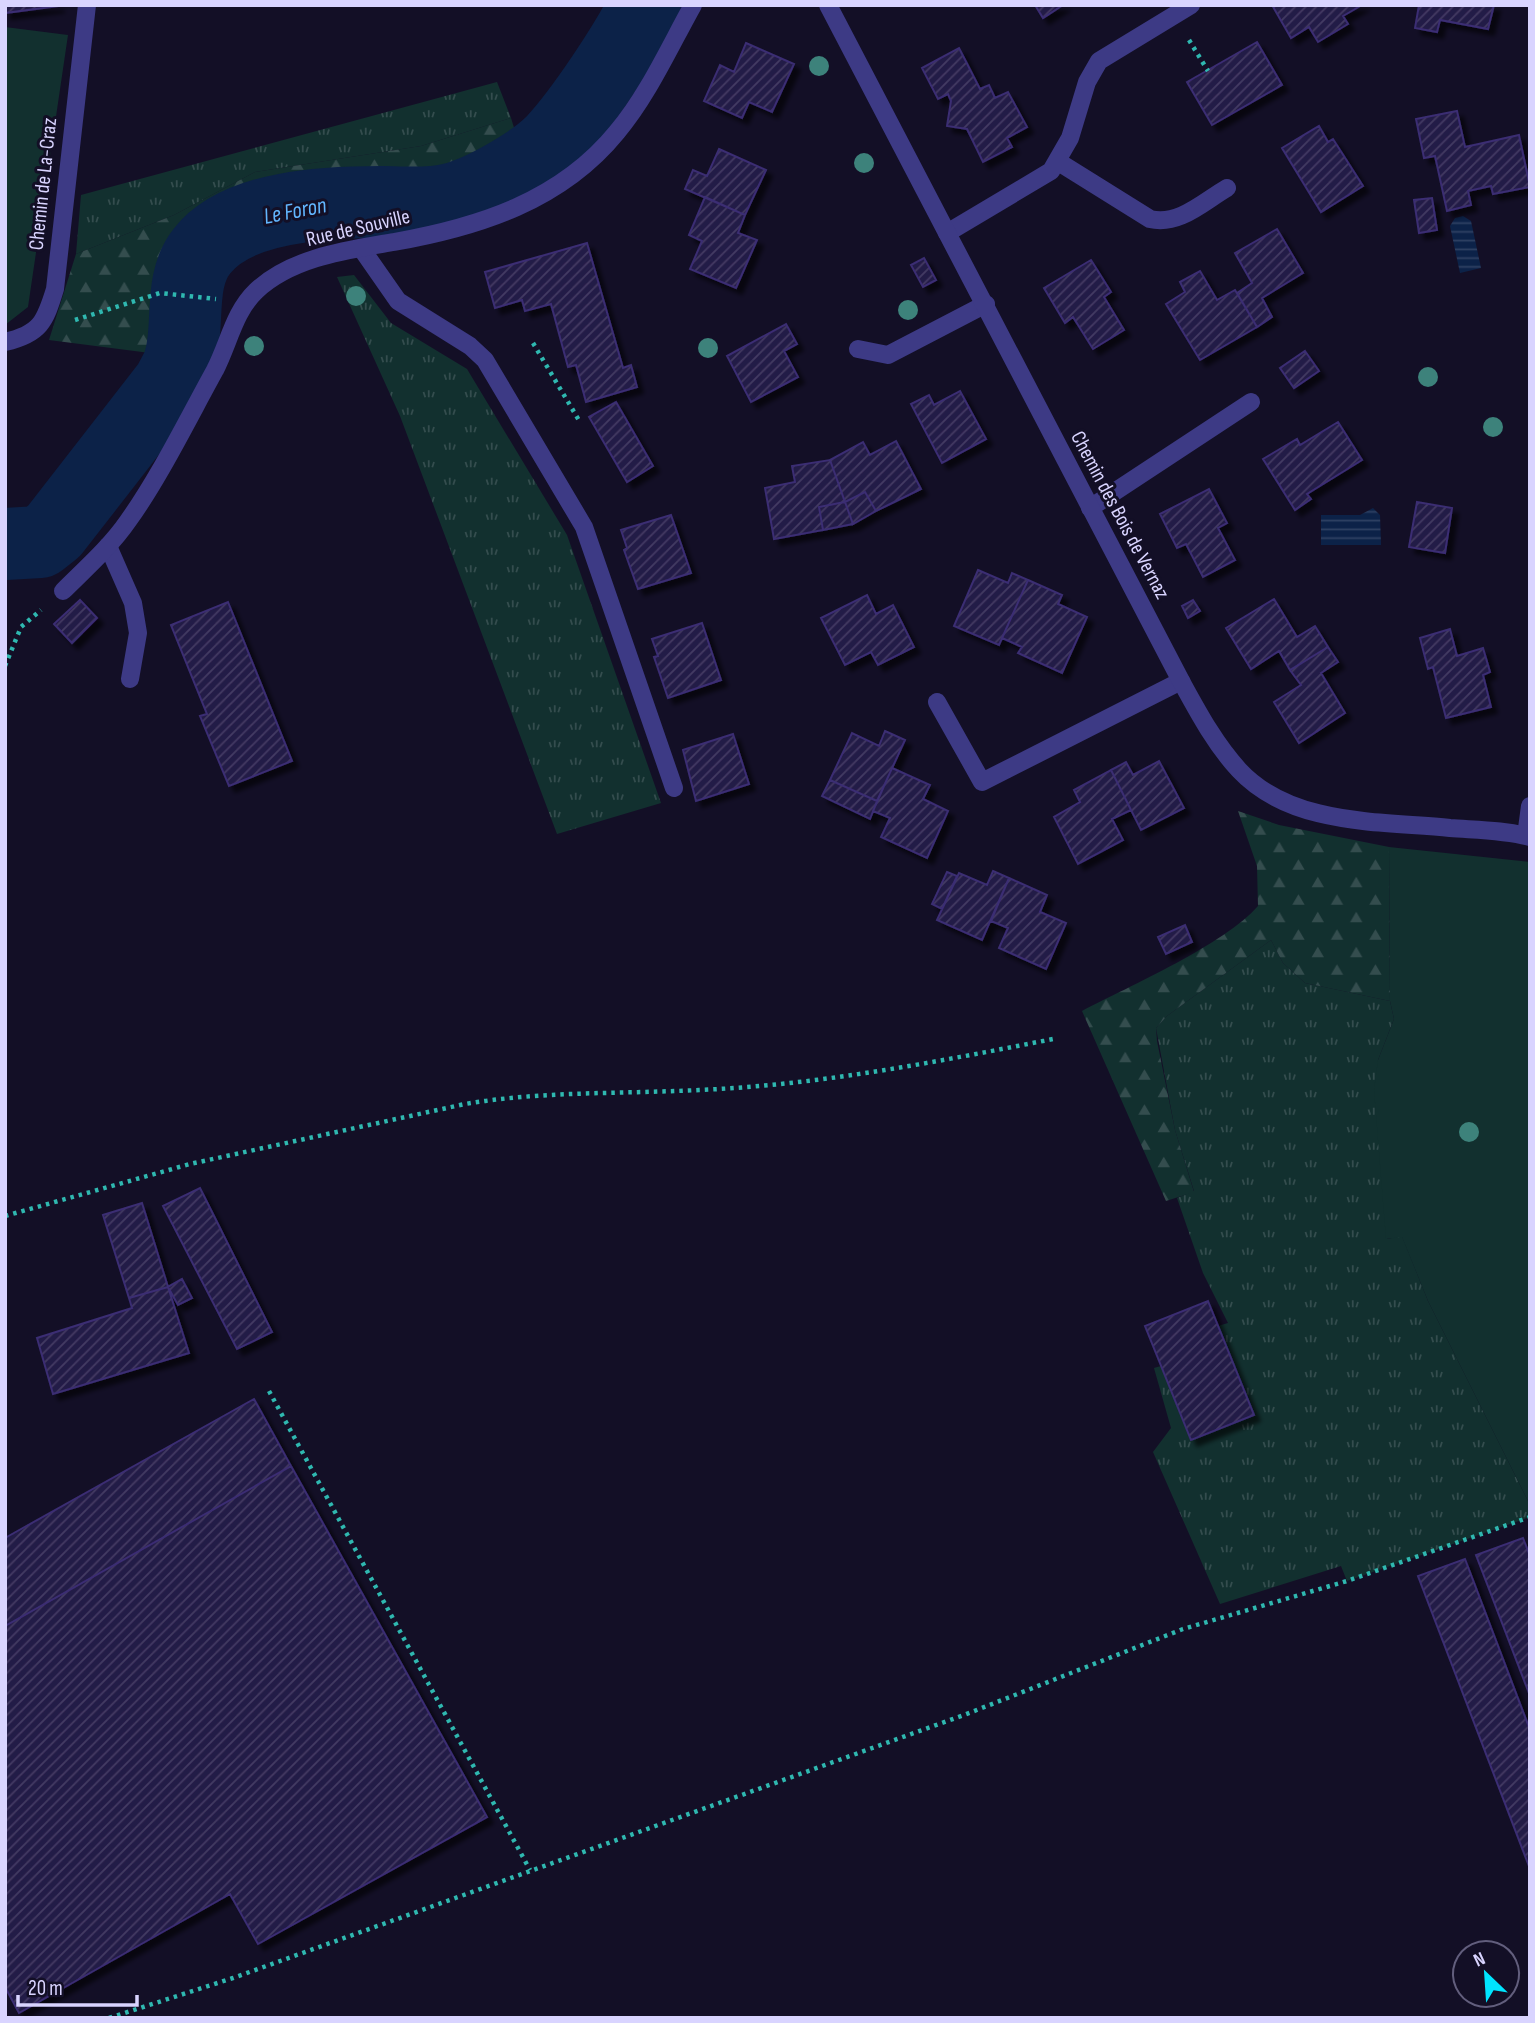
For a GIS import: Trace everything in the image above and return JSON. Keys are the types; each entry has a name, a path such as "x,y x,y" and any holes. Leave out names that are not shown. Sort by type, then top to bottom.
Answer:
{"street":[{"name":"Chemin de La-Craz","path":"28,337 46,318 55,289 86,5"},
{"name":"Rue de Souville","path":"63,591 108,546 135,509 216,366 233,325 256,290 284,272 340,252 434,234 497,216 545,194 566,180 617,133 642,96 693,5"},
{"name":"Chemin des Bois de Vernaz","path":"828,5 1181,681 1198,712 1239,770 1265,791 1295,806 1349,819 1528,836"},
{"path":"947,233 1051,171 1070,138 1087,82 1099,61 1191,5"},
{"path":"1057,160 1150,219 1161,222 1182,216 1227,188"},
{"path":"361,247 386,289 398,301 470,346 485,360 584,527 674,788"},
{"path":"858,349 888,355 986,304"},
{"path":"5,342 28,337"},
{"path":"1090,508 1251,402"},
{"path":"108,546 133,603 138,633 130,679"},
{"path":"937,702 982,782 1181,681"},
{"path":"1528,836 1530,806"}],"path":[{"path":"28,337 128,300 160,293 212,298"},
{"path":"533,342 580,422"},
{"path":"5,666 20,627 63,591"},
{"path":"5,1216 190,1164 509,1096 701,1090 854,1075 1053,1039"},
{"path":"269,1391 530,1870"},
{"path":"109,2018 246,1973 964,1715 1183,1629 1347,1581 1530,1517"}],"green space":[{"path":"5,27 68,35 28,307 5,325"},
{"path":"497,82 511,118 421,146 255,172 174,215 76,254 81,195"},
{"path":"511,118 520,147 443,188 280,188 236,203 197,227 178,253 156,329 158,354 49,340 76,254 174,215 255,172 421,146"},
{"path":"354,275 391,323 467,369 567,535 661,803 557,834 400,416 337,277"},
{"path":"1238,811 1279,825 1389,847 1390,1001 1305,983 1283,963 1271,940 1167,1016 1156,1028 1157,1041 1175,1130 1194,1192 1166,1201 1082,1011 1200,949 1223,935 1258,906 1257,866"},
{"path":"1389,847 1530,862 1530,1505 1428,1301 1402,1237 1386,1239 1374,1090 1378,1060 1394,1019 1390,1001"},
{"path":"1271,940 1283,963 1305,983 1390,1001 1394,1019 1378,1060 1387,1239 1402,1236 1428,1301 1530,1505 1530,1517 1347,1581 1341,1566 1220,1604 1153,1452 1171,1428 1154,1368 1161,1366 1191,1440 1254,1415 1218,1326 1228,1323 1203,1273 1177,1198 1194,1191 1175,1130 1156,1028 1167,1016"}],"water":[{"path":"1463,216 1471,221 1481,268 1460,273 1450,226 1455,218"},
{"path":"1373,508 1380,515 1381,545 1321,545 1321,515 1360,515"}],"building":[{"path":"5,5 58,5 58,6 5,13"},
{"path":"1035,5 1063,5 1043,18"},
{"path":"1272,5 1362,5 1343,16 1348,24 1318,42 1309,27 1291,38"},
{"path":"1419,5 1494,5 1488,29 1440,20 1437,32 1415,28"},
{"path":"1257,42 1282,85 1212,125 1187,82"},
{"path":"746,43 794,64 772,112 749,102 742,118 704,101 720,65 734,72"},
{"path":"959,48 980,89 989,85 995,98 1008,92 1027,127 1007,138 1012,147 983,162 967,129 947,126 951,101 948,94 938,99 922,68"},
{"path":"1457,111 1465,147 1519,135 1530,187 1493,194 1491,186 1468,191 1471,205 1447,211 1435,156 1424,158 1416,119"},
{"path":"1319,126 1328,142 1333,139 1363,186 1321,212 1282,148"},
{"path":"719,149 766,170 745,215 685,189 693,170 707,176"},
{"path":"705,197 745,215 738,233 757,240 736,288 690,269 702,241 689,235"},
{"path":"1432,198 1437,230 1419,233 1414,200"},
{"path":"1277,229 1303,273 1262,298 1272,317 1257,327 1237,293 1252,283 1235,253"},
{"path":"587,243 623,368 631,365 637,387 586,402 576,365 568,367 551,304 525,311 522,300 495,308 485,272"},
{"path":"924,258 936,280 923,287 911,265"},
{"path":"1091,260 1111,292 1104,297 1124,330 1093,349 1073,317 1065,323 1044,288"},
{"path":"1200,271 1217,300 1235,290 1257,327 1200,360 1166,304 1185,292 1180,282"},
{"path":"786,324 797,344 784,351 798,377 751,402 727,356"},
{"path":"1305,351 1319,371 1294,388 1280,368"},
{"path":"960,391 986,439 942,463 911,404 929,395 934,405"},
{"path":"616,402 653,466 627,482 589,417"},
{"path":"1338,422 1362,460 1307,494 1311,499 1295,510 1263,459 1297,439 1300,445"},
{"path":"896,441 921,489 876,511 865,492 845,502 830,460 863,442 870,455"},
{"path":"830,460 845,502 819,507 823,530 774,539 765,488 795,482 792,466"},
{"path":"1209,489 1227,523 1218,528 1235,560 1203,577 1186,544 1177,548 1160,514"},
{"path":"865,492 876,511 853,524 845,502"},
{"path":"845,502 853,524 823,530 819,507"},
{"path":"1417,502 1452,508 1445,553 1409,547"},
{"path":"671,515 691,573 638,589 624,550 627,548 621,530"},
{"path":"978,570 1008,583 1012,573 1028,580 999,645 954,626"},
{"path":"1028,580 1062,595 1058,604 1087,617 1062,673 1018,653 1022,647 1002,638"},
{"path":"867,595 876,614 893,605 914,647 878,665 871,652 845,665 821,618"},
{"path":"1274,599 1297,637 1315,626 1328,647 1290,670 1279,651 1251,669 1226,628"},
{"path":"80,600 97,618 72,643 54,624"},
{"path":"1193,600 1200,611 1188,618 1182,606"},
{"path":"228,602 292,761 229,786 200,716 207,714 171,625"},
{"path":"702,623 721,680 668,698 654,657 658,656 652,639"},
{"path":"1450,629 1457,656 1483,648 1490,672 1483,675 1491,707 1446,718 1433,667 1428,669 1420,638"},
{"path":"1328,647 1338,662 1321,673 1345,713 1299,743 1274,702 1301,685 1290,670"},
{"path":"885,731 905,740 877,801 830,780 852,733 879,746"},
{"path":"733,734 749,784 696,801 683,750"},
{"path":"1159,761 1184,808 1141,830 1111,770 1126,762 1133,775"},
{"path":"892,768 930,785 923,799 948,811 927,858 881,837 890,818 873,811"},
{"path":"1111,770 1131,810 1112,819 1123,840 1078,864 1054,817 1080,802 1074,790"},
{"path":"830,780 877,801 870,819 822,796"},
{"path":"993,871 1009,878 982,940 937,920 959,873 987,885"},
{"path":"947,872 957,876 942,909 932,904"},
{"path":"1009,878 1047,895 1040,912 1066,923 1046,969 999,948 1008,928 991,921"},
{"path":"1185,925 1192,942 1166,954 1158,937"},
{"path":"200,1188 272,1332 237,1349 163,1206"},
{"path":"142,1203 168,1287 129,1298 103,1215"},
{"path":"182,1279 192,1298 178,1305 168,1287"},
{"path":"168,1287 189,1353 53,1394 37,1338 132,1308 129,1298"},
{"path":"1208,1301 1254,1415 1191,1440 1145,1326"},
{"path":"254,1399 291,1466 5,1626 5,1538"},
{"path":"291,1466 487,1817 258,1944 230,1894 19,2013 5,1987 5,1626"},
{"path":"1523,1538 1530,1556 1530,1696 1476,1555"},
{"path":"1465,1559 1530,1730 1530,1869 1418,1576"}],"waterway":[{"name":"Le Foron","path":"5,544 40,542 54,531 169,383 183,346 190,276 202,251 218,236 238,224 285,209 336,203 443,201 476,190 505,176 543,150 564,129 627,38 645,5"}]}
